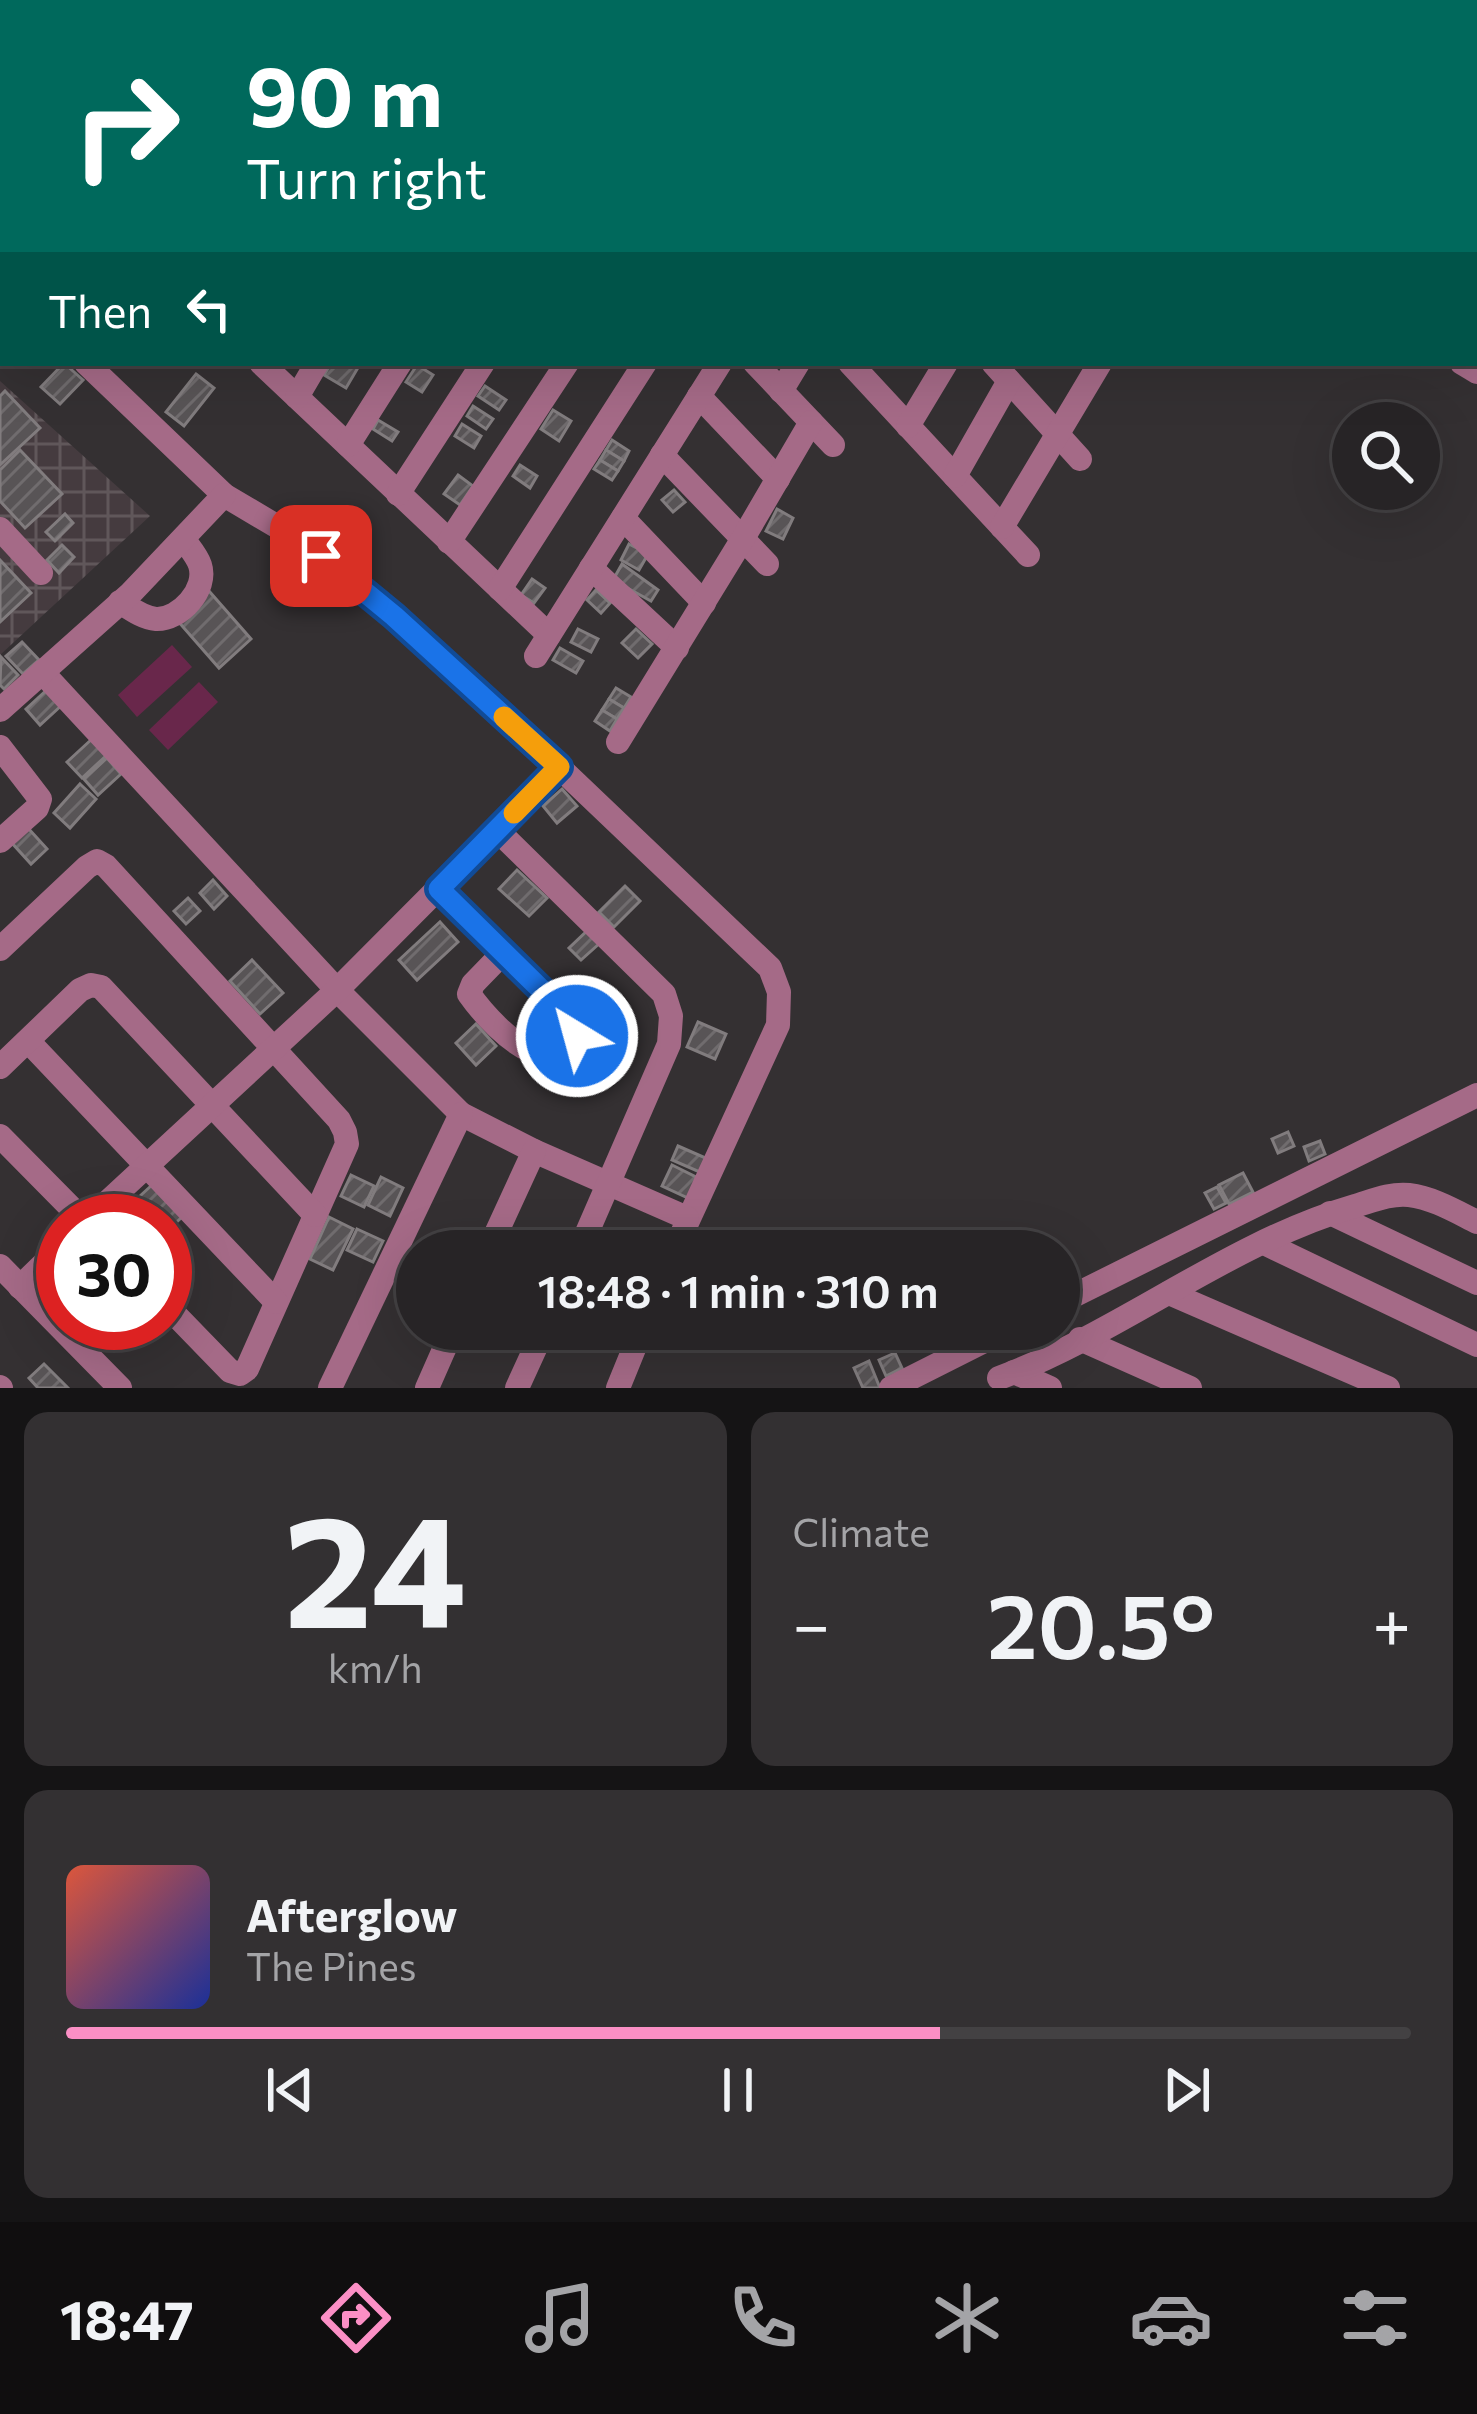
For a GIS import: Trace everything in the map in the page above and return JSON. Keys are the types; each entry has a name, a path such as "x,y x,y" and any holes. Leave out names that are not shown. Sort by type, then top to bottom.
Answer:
{"street":[{"path":"89,366 224,495 267,518 343,572 559,767 770,968 779,992 778,1025 682,1230"},
{"path":"264,366 500,590 543,645 718,366"},
{"path":"297,397 315,366"},
{"path":"348,446 398,366"},
{"path":"398,494 480,366"},
{"path":"448,542 563,366"},
{"path":"500,590 643,366"},
{"path":"758,366 833,445"},
{"path":"781,391 796,366"},
{"path":"908,426 944,366"},
{"path":"1002,527 1098,366"},
{"path":"860,367 1028,555"},
{"path":"955,476 1001,372 1080,459"},
{"path":"699,396 778,479"},
{"path":"618,742 811,422"},
{"path":"662,455 766,564"},
{"path":"0,710 120,602 224,495"},
{"path":"623,518 704,603"},
{"path":"0,529 41,573"},
{"path":"120,602 160,620 188,603 201,584 202,568 184,540"},
{"path":"591,568 676,648"},
{"path":"42,672 337,990 461,1114 687,1218"},
{"path":"0,747 40,799 37,808 0,841"},
{"path":"114,1194 337,990 559,767"},
{"path":"497,830 664,994 671,1016 669,1044 589,1230"},
{"path":"0,949 98,861 339,1120 347,1144 247,1370 230,1371 192,1332"},
{"path":"439,889 504,952 574,1024 577,1036 568,1059 534,1053 519,1044 469,994 504,952"},
{"path":"0,1067 80,990 100,987 315,1215"},
{"path":"28,1041 276,1302"},
{"path":"1080,1294 1477,1095"},
{"path":"330,1388 461,1114"},
{"path":"0,1136 58,1194"},
{"path":"497,1230 533,1151"},
{"path":"1080,1339 1264,1243 1330,1213 1391,1195 1432,1201 1477,1222"},
{"path":"1330,1213 1477,1283"},
{"path":"1264,1243 1477,1345"},
{"path":"0,1266 120,1388"},
{"path":"20,1287 36,1271"},
{"path":"1169,1293 1388,1388"},
{"path":"1080,1339 1190,1388"},
{"path":"427,1388 444,1350"},
{"path":"518,1388 535,1350"},
{"path":"618,1388 633,1350"},
{"path":"891,1388 966,1350"},
{"path":"1050,1388 1006,1375 1057,1350"}],"shaded area":[{"path":"0,381 150,516 0,655"},
{"path":"172,645 192,667 137,717 118,695"},
{"path":"199,682 218,702 168,750 149,730"}],"building":[{"path":"61,366 83,380 60,404 41,387"},
{"path":"329,366 359,366 346,388 324,375"},
{"path":"416,366 433,375 422,392 406,382"},
{"path":"196,374 214,388 184,426 166,412"},
{"path":"485,386 506,400 499,410 478,396"},
{"path":"5,391 40,428 0,465 0,396"},
{"path":"473,406 493,419 486,429 467,416"},
{"path":"553,410 571,421 559,441 541,429"},
{"path":"378,420 398,432 392,441 373,429"},
{"path":"462,424 481,436 474,448 455,436"},
{"path":"612,440 629,451 624,461 606,450"},
{"path":"20,450 62,494 25,528 0,501 0,470"},
{"path":"606,450 624,461 618,471 600,460"},
{"path":"600,460 618,471 612,480 594,469"},
{"path":"520,465 537,476 530,488 513,476"},
{"path":"458,475 473,486 460,505 444,494"},
{"path":"674,490 685,502 673,512 662,500"},
{"path":"777,509 793,518 783,539 766,531"},
{"path":"65,514 73,523 55,541 46,532"},
{"path":"629,544 648,554 639,570 621,560"},
{"path":"62,545 74,557 59,573 47,560"},
{"path":"0,560 31,593 0,622"},
{"path":"622,564 658,590 651,601 613,580"},
{"path":"314,574 333,588 321,603 303,589"},
{"path":"532,579 545,588 534,603 521,595"},
{"path":"596,590 610,603 601,613 587,600"},
{"path":"209,591 251,639 219,668 176,619"},
{"path":"578,629 598,639 591,652 571,642"},
{"path":"636,629 652,644 638,658 622,643"},
{"path":"22,642 39,660 23,674 6,656"},
{"path":"560,648 583,661 576,673 553,660"},
{"path":"1,657 18,675 4,689 0,685"},
{"path":"49,688 63,704 40,725 26,709"},
{"path":"616,688 631,697 624,708 609,699"},
{"path":"609,699 624,708 617,719 602,710"},
{"path":"602,710 617,719 610,731 595,721"},
{"path":"93,738 108,754 82,778 67,762"},
{"path":"107,758 121,774 98,795 84,779"},
{"path":"80,784 96,799 70,828 54,813"},
{"path":"562,789 577,806 557,823 543,806"},
{"path":"27,827 47,849 31,864 11,842"},
{"path":"517,870 547,898 529,916 499,889"},
{"path":"213,880 227,896 214,909 200,893"},
{"path":"625,886 640,901 614,927 599,912"},
{"path":"188,898 200,911 186,924 174,911"},
{"path":"440,922 458,942 417,980 399,960"},
{"path":"588,930 600,943 581,960 569,948"},
{"path":"252,960 283,993 260,1014 230,981"},
{"path":"698,1022 726,1034 715,1059 687,1047"},
{"path":"476,1024 496,1046 476,1065 456,1043"},
{"path":"1288,1132 1294,1146 1278,1153 1272,1139"},
{"path":"1320,1141 1325,1154 1309,1161 1304,1147"},
{"path":"678,1146 708,1159 702,1173 672,1160"},
{"path":"672,1165 698,1178 688,1198 662,1186"},
{"path":"1243,1173 1253,1192 1229,1204 1219,1185"},
{"path":"351,1175 374,1186 364,1207 341,1196"},
{"path":"381,1177 403,1188 390,1216 368,1205"},
{"path":"1217,1187 1226,1203 1214,1209 1205,1193"},
{"path":"329,1217 353,1229 333,1270 310,1259"},
{"path":"357,1229 383,1241 373,1262 347,1250"},
{"path":"895,1353 902,1368 886,1376 879,1360"},
{"path":"869,1361 880,1388 863,1388 854,1368"},
{"path":"44,1364 68,1388 38,1388 29,1378"}],"slow traffic":[{"path":"504,717 559,767 514,813"}],"route":[{"path":"321,556 559,767 439,889 566,1014 577,1036"}]}
